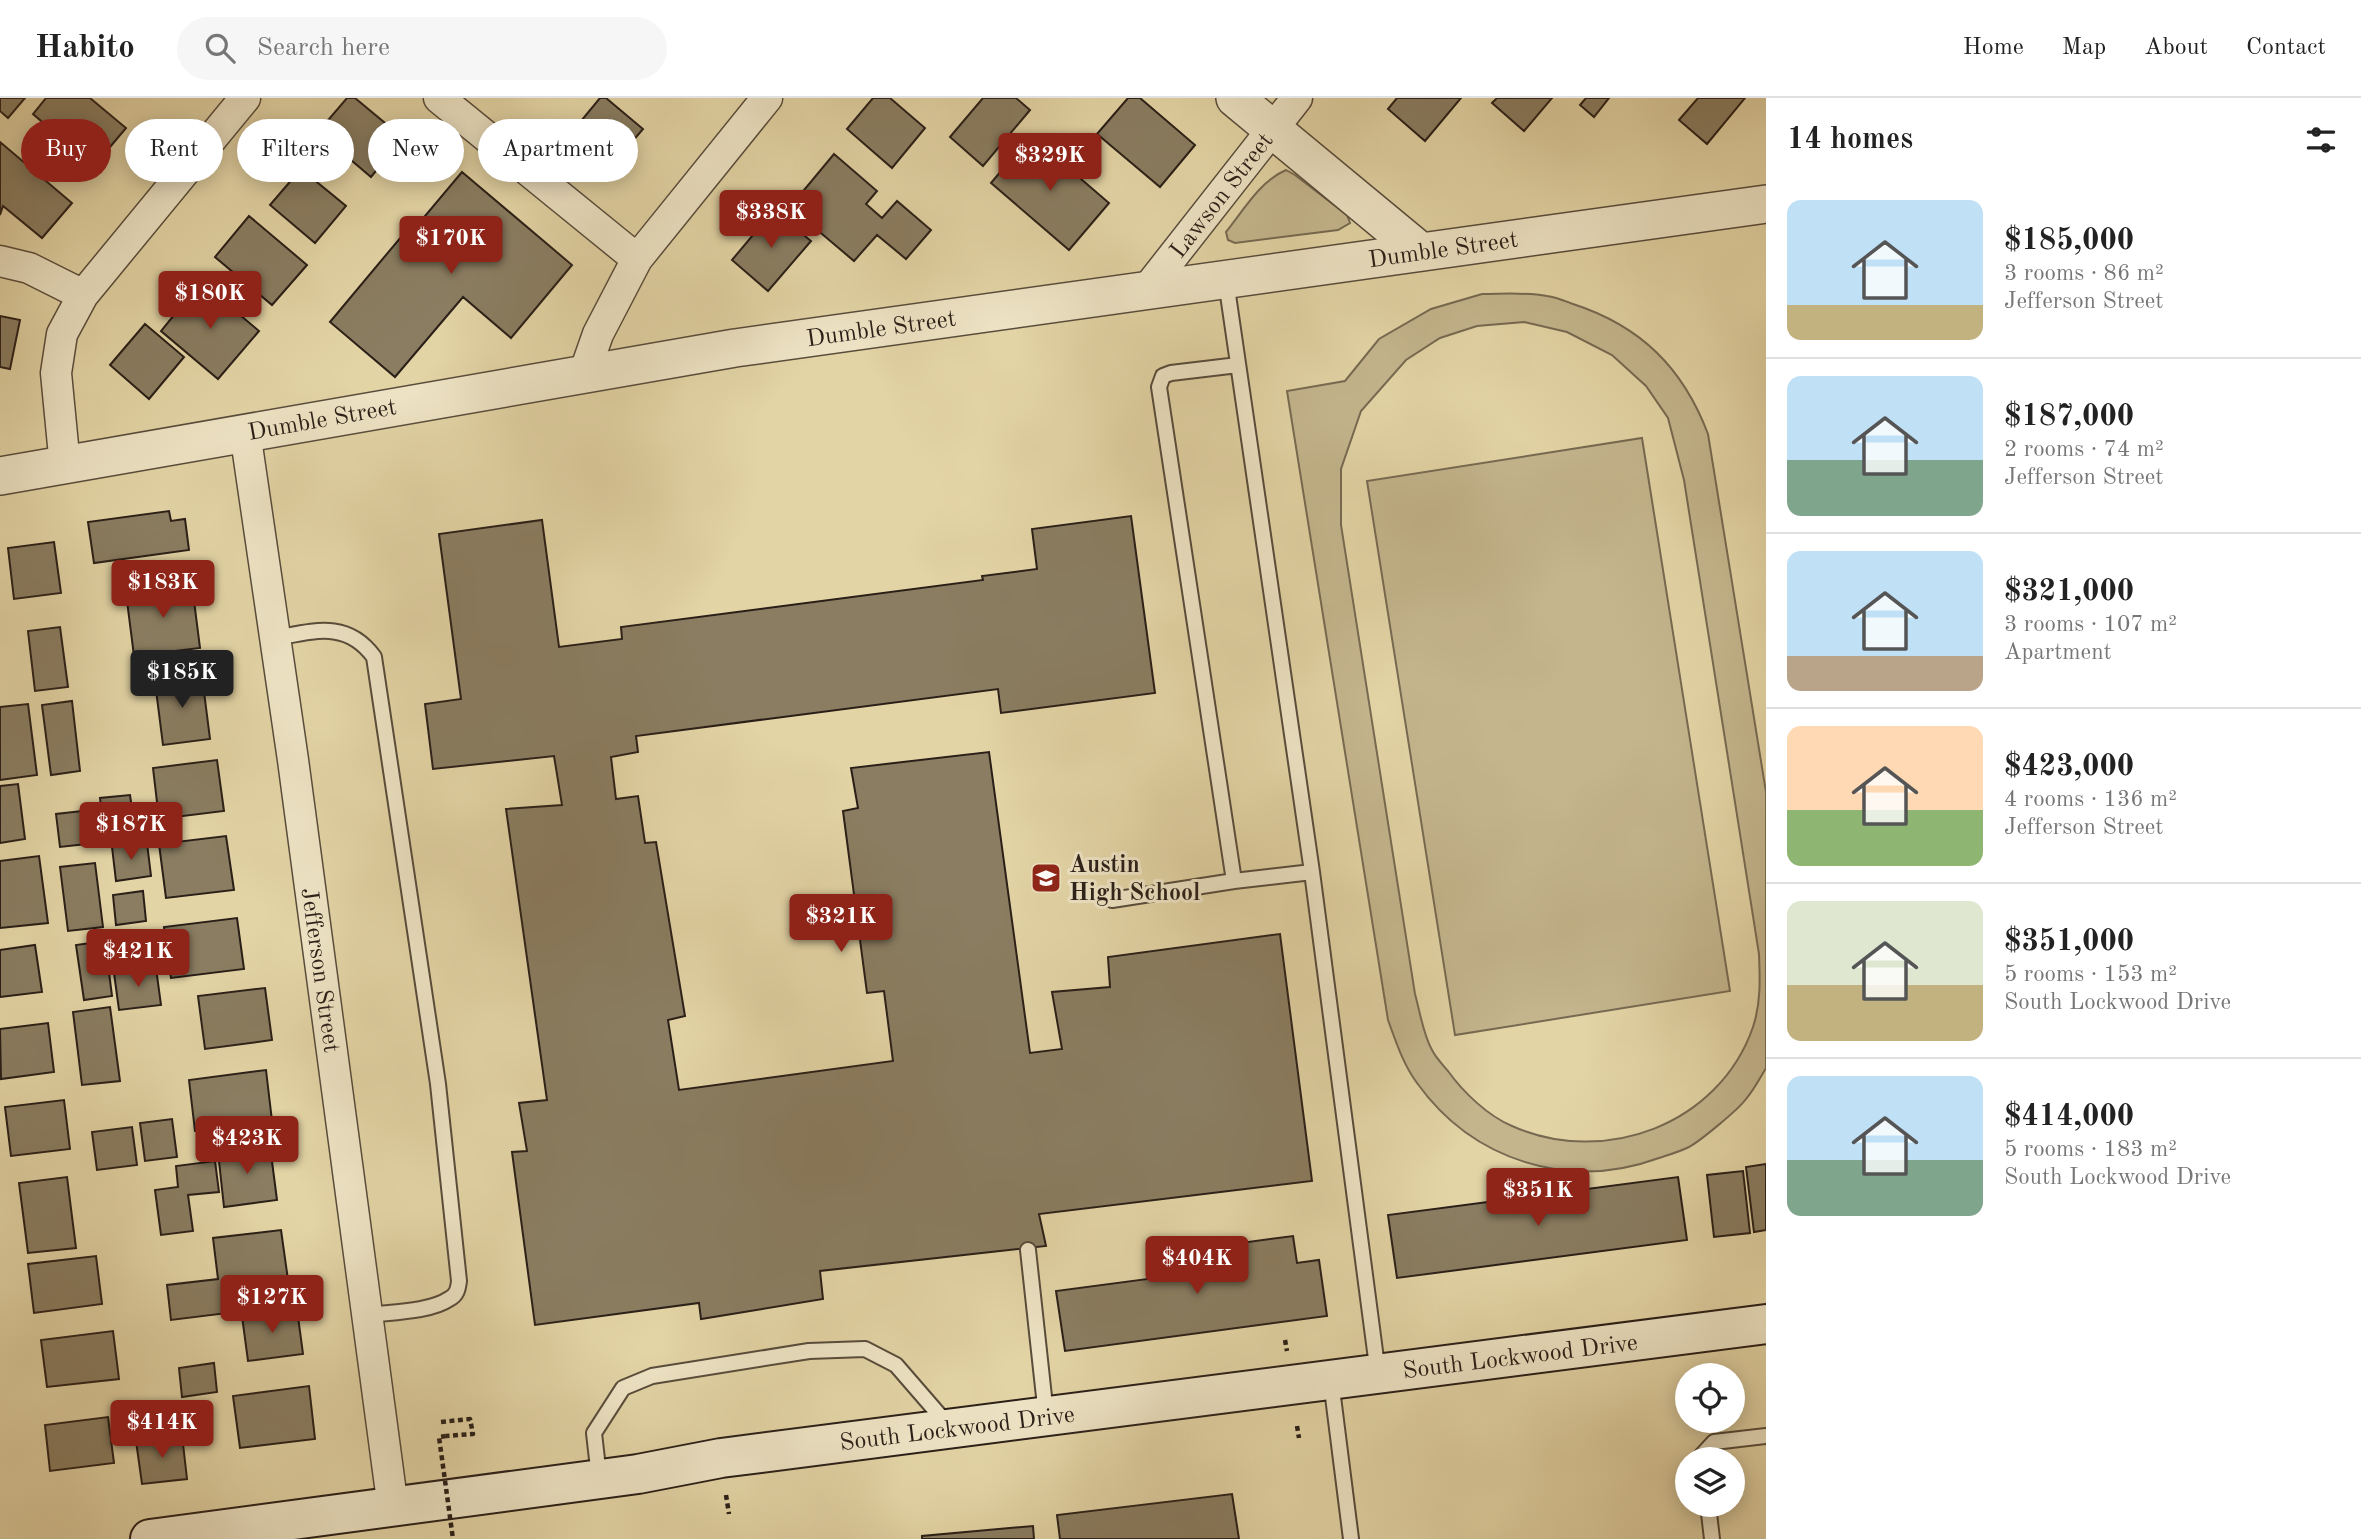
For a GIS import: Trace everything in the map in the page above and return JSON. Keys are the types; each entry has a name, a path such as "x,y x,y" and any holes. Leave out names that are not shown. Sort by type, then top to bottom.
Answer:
{"main road":[{"name":"South Lockwood Drive","path":"150,1539 638,1475 722,1458 1766,1324"}],"street":[{"path":"65,466 56,373 62,334 83,295 246,98"},
{"path":"439,98 637,259"},
{"path":"584,374 598,334 637,259 766,98"},
{"path":"1235,98 1421,253"},
{"name":"Lawson Street","path":"1144,293 1297,98"},
{"name":"Dumble Street","path":"0,476 735,348 1766,207"},
{"path":"0,261 29,268 83,295"},
{"name":"Jefferson Street","path":"246,432 393,1508"}],"lane":[{"path":"1226,280 1312,872 1378,1374"},
{"path":"1234,881 1159,387 1163,376 1171,373 1238,365"},
{"path":"275,638 327,629 363,642 374,657 438,1084 458,1290 449,1300 435,1304 413,1310 368,1315"},
{"path":"1112,900 1312,872"},
{"path":"1028,1250 1046,1417"},
{"path":"599,1478 594,1433 623,1388 652,1376 809,1351 865,1349 896,1364 951,1429"},
{"path":"1330,1380 1351,1539"},
{"path":"1710,1447 1714,1442 1766,1436"},
{"path":"1709,1517 1712,1539"}],"path":[{"path":"441,1422 470,1419 473,1434 439,1437 453,1539"},
{"path":"1297,1426 1299,1437"},
{"path":"726,1494 729,1514"}],"shaded area":[{"path":"1286,170 1347,215 1350,223 1338,230 1235,243 1228,240 1226,232 1253,197 1268,181"},
{"path":"1482,294 1523,294 1554,297 1597,313 1639,337 1657,352 1686,389 1708,434 1766,792 1766,1068 1742,1104 1694,1144 1674,1153 1625,1167 1591,1171 1558,1169 1525,1162 1494,1150 1466,1132 1440,1110 1417,1083 1404,1061 1388,1020 1287,391 1345,381 1379,339 1431,309","holes":["1524,322 1567,332 1612,355 1646,386 1668,418 1684,480 1760,973 1759,1000 1753,1027 1737,1061 1714,1090 1686,1112 1654,1129 1620,1139 1584,1142 1547,1138 1512,1126 1494,1116 1461,1087 1435,1056 1426,1037 1415,994 1341,525 1341,469 1361,411 1406,360 1440,338 1477,326"]},
{"path":"1642,438 1730,991 1455,1035 1367,481"}],"building":[{"path":"0,98 25,98 8,118 0,111"},
{"path":"46,98 90,98 125,129 111,146 111,119 39,119 33,114"},
{"path":"347,98 355,98 380,119 368,119 368,174 354,163 354,119 329,119"},
{"path":"600,98 606,98 631,119 583,119"},
{"path":"873,98 890,98 925,128 892,168 847,129"},
{"path":"983,98 1016,98 1030,110 983,166 950,137"},
{"path":"1128,98 1140,98 1195,145 1160,187 1097,134"},
{"path":"1397,98 1461,98 1425,141 1388,109"},
{"path":"1497,98 1552,98 1524,131 1492,103"},
{"path":"1586,98 1609,98 1594,117 1580,105"},
{"path":"1698,98 1745,98 1707,144 1679,120"},
{"path":"1031,136 1109,203 1069,250 991,183"},
{"path":"0,142 21,160 21,182 47,182 72,203 42,238 3,206 0,215"},
{"path":"834,154 877,191 866,204 882,218 897,201 931,230 906,259 877,235 854,261 790,207"},
{"path":"464,174 572,265 511,338 463,297 395,377 330,322 401,237 405,240 454,182 464,182"},
{"path":"290,182 317,182 346,206 315,243 270,205"},
{"path":"774,210 811,241 768,291 732,260"},
{"path":"249,216 307,265 272,305 215,257"},
{"path":"201,282 259,331 218,379 161,331"},
{"path":"0,316 20,320 10,369 0,367"},
{"path":"145,324 184,357 149,399 110,365"},
{"path":"169,511 171,521 185,519 189,550 94,563 88,522"},
{"path":"1131,516 1155,693 1001,713 998,689 636,736 638,752 611,757 616,799 638,796 645,843 656,842 685,1016 668,1020 679,1090 893,1061 884,991 867,993 843,811 858,808 851,768 989,752 1030,1053 1062,1049 1052,992 1110,987 1108,957 1280,934 1312,1181 1039,1214 1046,1246 820,1271 823,1299 701,1319 699,1303 535,1325 512,1152 527,1151 519,1103 547,1100 506,809 562,805 554,756 433,769 425,704 461,699 439,534 542,520 559,647 622,639 621,627 983,580 982,576 1037,569 1032,529"},
{"path":"54,542 61,593 14,599 8,548"},
{"path":"192,585 200,648 134,656 126,593"},
{"path":"60,627 68,687 35,691 28,631"},
{"path":"202,676 210,739 163,745 155,682"},
{"path":"72,701 80,771 51,775 42,705"},
{"path":"28,704 37,775 0,780 0,707"},
{"path":"217,760 224,811 159,819 153,768"},
{"path":"18,784 25,839 0,843 0,786"},
{"path":"130,795 136,837 105,841 100,798"},
{"path":"91,810 95,843 60,847 56,814"},
{"path":"226,836 234,890 166,898 159,844"},
{"path":"147,843 151,876 116,881 112,847"},
{"path":"39,856 48,923 0,928 0,861"},
{"path":"95,863 103,927 68,931 60,867"},
{"path":"143,891 146,921 116,925 113,895"},
{"path":"237,918 244,969 171,978 164,927"},
{"path":"105,941 112,996 84,1000 76,945"},
{"path":"35,945 42,992 0,997 0,950"},
{"path":"156,968 161,1005 119,1010 114,973"},
{"path":"265,988 272,1040 205,1049 198,996"},
{"path":"110,1007 120,1081 82,1085 73,1012"},
{"path":"48,1023 54,1072 1,1079 0,1029"},
{"path":"266,1070 272,1121 195,1131 189,1080"},
{"path":"64,1100 70,1149 11,1156 5,1107"},
{"path":"172,1119 177,1157 145,1161 140,1123"},
{"path":"132,1127 137,1165 97,1170 92,1132"},
{"path":"270,1146 277,1200 224,1207 218,1152"},
{"path":"215,1161 219,1192 188,1195 193,1231 161,1235 155,1190 178,1187 176,1166"},
{"path":"1766,1164 1766,1230 1754,1232 1746,1167"},
{"path":"1743,1171 1750,1233 1714,1237 1707,1175"},
{"path":"67,1177 76,1248 28,1253 19,1183"},
{"path":"1678,1177 1687,1240 1397,1278 1388,1215"},
{"path":"281,1230 289,1287 241,1292 244,1311 171,1320 167,1285 218,1279 213,1238"},
{"path":"1293,1236 1297,1263 1319,1260 1327,1316 1065,1351 1056,1291 1163,1277 1160,1254"},
{"path":"96,1256 102,1304 34,1313 28,1264"},
{"path":"297,1309 303,1354 248,1361 242,1316"},
{"path":"113,1331 119,1379 47,1387 41,1340"},
{"path":"214,1363 217,1392 182,1397 179,1368"},
{"path":"309,1386 315,1439 240,1448 233,1396"},
{"path":"108,1417 114,1463 50,1471 45,1425"},
{"path":"182,1435 187,1479 142,1484 136,1441"},
{"path":"1232,1494 1239,1539 1060,1539 1057,1515"},
{"path":"1033,1526 1034,1539 922,1539 922,1536"}],"place":[{"name":"Austin High School","path":"1046,878"}]}
